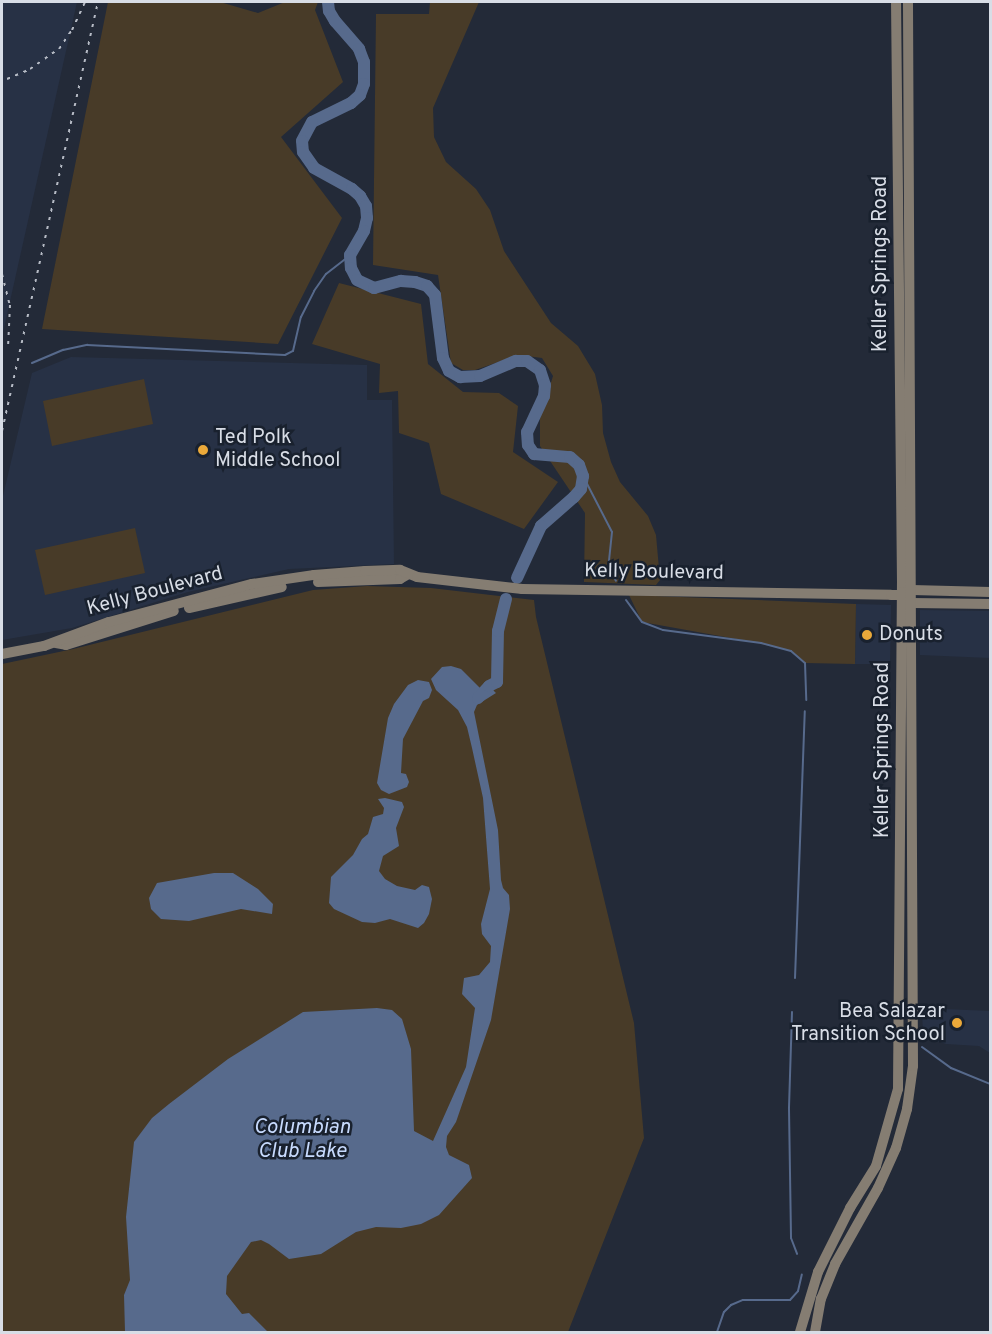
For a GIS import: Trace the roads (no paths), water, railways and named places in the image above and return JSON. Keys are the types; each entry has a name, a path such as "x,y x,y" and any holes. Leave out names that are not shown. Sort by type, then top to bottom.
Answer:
{"main road":[{"name":"Keller Springs Road","path":"896,2 907,593"},
{"name":"Keller Springs Road","path":"800,1332 818,1272 850,1208 876,1166 895,1108 898,1089 900,850 907,593 908,2"},
{"name":"Kelly Boulevard","path":"2,654 56,643 62,637 109,622 210,599 315,582 400,579 407,575 522,589 990,592"},
{"path":"907,593 912,603 990,604"},
{"name":"Keller Springs Road","path":"815,1332 821,1299 835,1264 887,1170 907,1109 913,1066 912,603"},
{"path":"900,850 913,850"}],"water":[{"name":"Columbian Club Lake","path":"451,666 461,669 481,689 489,686 496,693 477,705 474,712 498,830 501,880 503,888 509,895 510,909 491,1020 456,1122 447,1136 446,1147 449,1155 469,1165 472,1178 439,1215 421,1224 401,1228 376,1227 356,1232 321,1254 289,1259 261,1240 251,1242 227,1276 226,1294 242,1314 249,1313 268,1332 125,1332 124,1295 130,1280 126,1217 134,1142 152,1118 169,1104 228,1059 303,1012 377,1008 392,1010 402,1019 411,1049 414,1131 433,1141 466,1067 475,1008 462,994 464,978 479,975 490,962 491,946 482,934 481,924 490,889 483,798 472,748 467,727 458,710 436,690 431,679 442,667"},
{"path":"418,680 429,682 432,690 429,698 423,701 403,739 401,773 406,774 409,782 407,787 389,794 381,790 377,783 388,718 394,704 408,685"},
{"path":"385,798 402,802 404,807 396,828 399,846 383,856 379,871 385,879 397,886 415,890 422,885 429,887 432,899 429,914 418,928 390,919 375,923 362,922 334,909 329,903 331,877 353,855 362,839 368,834 373,817 383,814 384,808 378,799"},
{"path":"214,873 233,873 258,889 273,904 272,914 241,909 189,921 161,919 151,909 149,898 157,883"}],"waterway":[{"path":"328,2 329,11 335,21 359,49 364,62 364,84 360,95 351,103 312,122 302,141 303,152 314,168 352,189 366,206 367,218 364,231 350,255 351,268 357,280 374,288 401,281 427,286 435,295 443,358 449,371 460,377 480,376 516,361 527,361 540,370 545,385 544,396 527,432 528,445 534,454 570,457 579,465 583,476 581,489 541,526 517,578"},
{"path":"32,363 63,350 87,345 285,355 293,351 301,317 314,291 326,274 350,255"},
{"path":"583,476 612,532 608,568 616,581"},
{"path":"478,698 489,686 497,682 498,631 506,599"},
{"path":"626,600 642,622 663,630 761,643 791,651 805,663 806,700"},
{"path":"795,978 805,711"},
{"path":"792,1012 789,1109 791,1238 797,1254"},
{"path":"922,1047 951,1068 990,1084"},
{"path":"717,1332 724,1312 731,1305 743,1300 790,1300 798,1291 802,1274"}],"railway":[{"path":"7,79 30,69 59,49 72,30 85,2"},
{"path":"2,431 98,2"},
{"path":"2,274 10,305 8,348"}],"place":[{"name":"Ted Polk Middle School","path":"203,450"},
{"name":"Donuts","path":"867,635"},
{"name":"Bea Salazar Transition School","path":"957,1023"}]}
